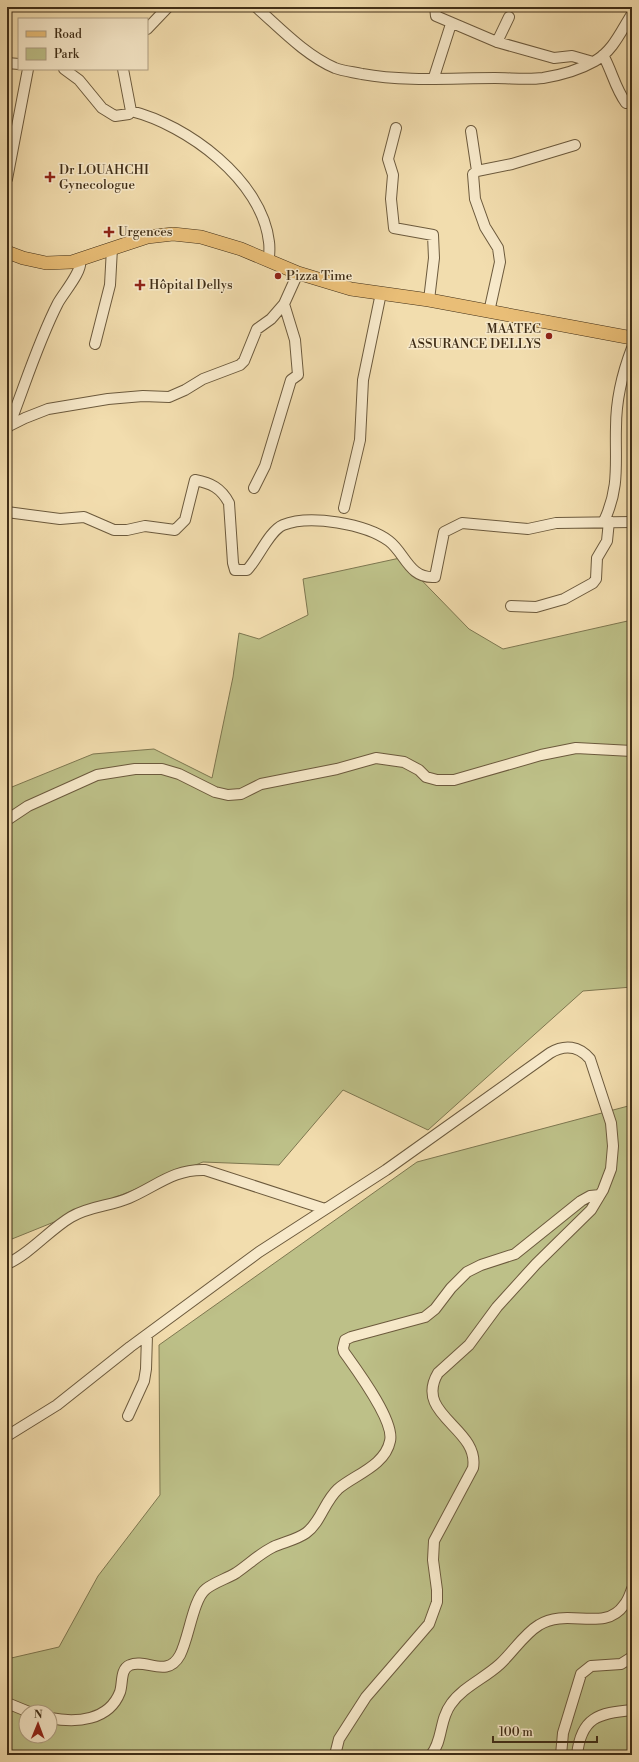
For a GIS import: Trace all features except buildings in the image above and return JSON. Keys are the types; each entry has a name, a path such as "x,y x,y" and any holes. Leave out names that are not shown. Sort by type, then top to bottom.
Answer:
{"main road":[{"path":"7,252 23,258 46,263 80,260 147,237 173,234 201,238 241,249 298,273 351,289 381,292 429,300 632,338"}],"street":[{"path":"148,28 168,7"},
{"path":"256,7 309,52 336,68 383,77 403,79 434,77 520,80 542,78 567,73 593,62 603,55 616,42 632,14"},
{"path":"435,7 436,16 451,24 497,42 554,58 572,56 593,62"},
{"path":"497,42 509,16"},
{"path":"434,77 451,24"},
{"path":"603,55 611,69 617,90 626,102"},
{"path":"7,62 18,64"},
{"path":"7,179 28,70"},
{"path":"65,70 79,80 102,108 116,116 129,114 131,111"},
{"path":"123,70 131,111"},
{"path":"131,111 149,116 198,142 236,174 262,217 269,241 269,260"},
{"path":"396,128 388,159 393,175 391,199 394,228 433,235 434,258 429,300"},
{"path":"471,131 477,170"},
{"path":"489,312 500,262 498,248 485,227 475,199 473,174 477,170 512,164 575,145"},
{"path":"95,344 110,285 112,248"},
{"path":"8,427 58,302 80,268 80,260"},
{"path":"8,427 25,418 48,410 108,399 143,396 169,397 203,379 240,365 244,361 257,329 271,319 284,304 298,273"},
{"path":"344,508 360,440 363,380 381,292"},
{"path":"254,488 265,466 291,380 298,375 295,340 284,304"},
{"path":"511,606 536,607 564,599 596,580 597,558 607,541 606,521 616,483 616,427 618,397 623,375 632,348"},
{"path":"7,512 60,519 84,517 114,530 145,526 175,530 185,520 195,480 207,482 218,488 224,494 229,503 233,562 235,570 247,570 271,536 282,525 306,521 334,523 362,528 376,534 391,542 409,567 429,577 435,577 444,532 462,522 528,529 556,523 606,521 632,522"},
{"path":"7,820 28,806 98,775 128,770 162,769 179,774 214,792 228,795 241,794 261,784 337,769 376,758 404,762 419,770 426,777 437,780 454,780 541,755 576,748 632,751"},
{"path":"7,1436 57,1405 147,1335 259,1252 386,1170 533,1064 556,1049 562,1047 575,1048 586,1055 590,1060 611,1123 613,1146 610,1169 600,1195 591,1210 536,1264 497,1307 469,1345 438,1373 435,1379 432,1391 434,1403 472,1449 474,1461 473,1468 434,1541 432,1560 437,1590 437,1602 429,1624 366,1697 339,1739 335,1755"},
{"path":"7,1264 72,1217 86,1210 128,1199 176,1174 190,1170 205,1170 325,1209"},
{"path":"58,1719 79,1720 98,1715 109,1708 117,1697 124,1671 130,1665 138,1664 158,1668 173,1663 182,1651 198,1600 205,1590 235,1573 270,1549 305,1533 314,1525 326,1502 336,1491 367,1470 386,1451 390,1442 389,1427 371,1390 344,1352 343,1344 345,1340 351,1336 425,1316 435,1309 451,1288 467,1272 481,1265 515,1254 581,1201 590,1196 600,1195"},
{"path":"128,1416 144,1381 146,1369 147,1335"},
{"path":"431,1755 438,1744 443,1720 451,1704 498,1665 530,1632 549,1620 560,1617 599,1620 606,1618 620,1610 625,1605 632,1589"},
{"path":"561,1755 563,1733 581,1674 591,1666 621,1664 632,1657"},
{"path":"7,1702 18,1707"},
{"path":"576,1755 586,1726 591,1720 604,1713 632,1710"}],"green space":[{"path":"400,558 469,629 503,649 632,620 632,987 583,991 428,1130 343,1090 279,1165 203,1162 7,1241 7,789 93,754 154,749 212,778 233,677 239,633 259,639 308,615 303,579"},
{"path":"632,1105 632,1755 7,1755 7,1659 59,1647 98,1576 160,1495 159,1345 417,1162"}],"place":[{"name":"Dr LOUAHCHI Gynecologue","path":"50,177"},
{"name":"Urgences","path":"109,232"},
{"name":"Pizza Time","path":"278,276"},
{"name":"Hôpital Dellys","path":"140,285"},
{"name":"MAATEC ASSURANCE DELLYS","path":"549,336"}]}
